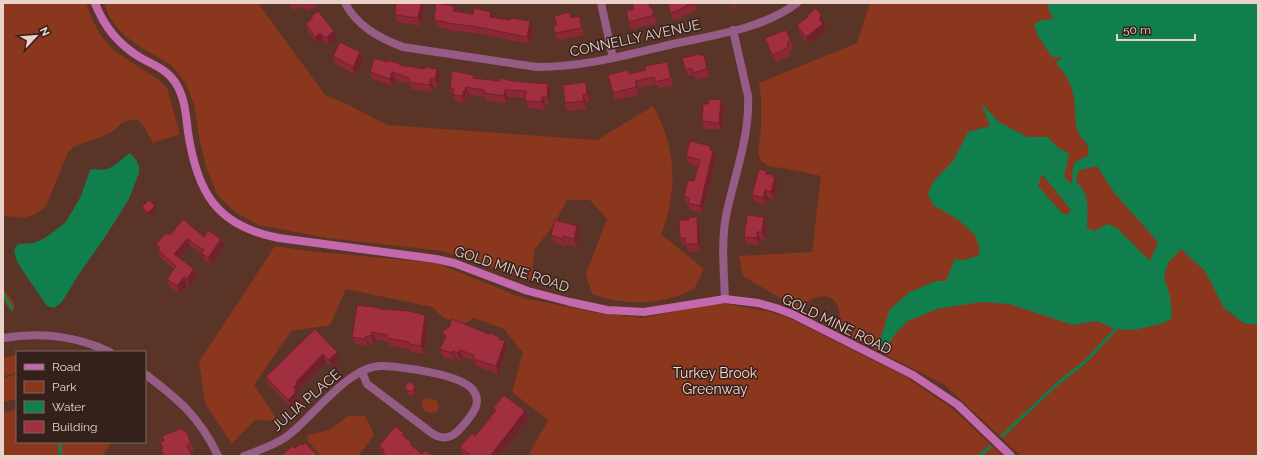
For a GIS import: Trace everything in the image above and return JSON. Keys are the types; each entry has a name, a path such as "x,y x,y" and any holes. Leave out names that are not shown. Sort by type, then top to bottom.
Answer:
{"street":[{"name":"GOLD MINE ROAD","path":"95,3 108,28 117,39 129,50 166,72 178,86 183,100 190,146 201,183 218,209 242,227 262,235 279,238 436,259 454,263 528,291 607,310 644,312 725,299 758,303 781,310 913,375 958,405 1011,456"},
{"name":"CONNELLY AVENUE","path":"345,3 357,20 367,29 403,47 537,67 572,66 614,58 733,30 766,21 786,12 797,3"},
{"path":"601,3 614,58"},
{"path":"725,299 725,228 747,128 749,107 748,96 733,30"},
{"path":"3,338 26,335 50,336 79,341 107,351"},
{"name":"JULIA PLACE","path":"244,456 286,437 344,382 362,372 374,367 382,366 419,370 452,378 464,383 472,389 476,396 476,407 474,413 456,434 444,438 438,437 367,384 362,372"},
{"path":"146,375 189,410 207,435 218,456"}],"green space":[{"path":"3,3 86,3 101,36 113,50 159,80 167,88 180,134 153,143 143,125 137,119 123,122 112,132 75,146 68,152 46,206 36,214 23,218 7,216 3,218"},
{"path":"104,3 258,3 325,95 347,104 387,125 597,140 653,106 668,143 672,168 671,194 666,221 661,234 704,269 694,289 677,296 661,300 651,302 631,302 592,294 586,274 607,219 590,200 567,200 553,226 534,250 532,281 442,251 328,238 258,225 235,212 217,194 206,167 194,105 186,84 171,65 125,36 109,16"},
{"path":"870,3 1258,3 1258,456 1021,456 945,385 841,332 839,310 834,300 831,298 824,296 816,297 800,310 743,276 739,256 812,252 821,176 769,166 761,161 758,153 761,129 761,98 759,83 857,43"},
{"name":"Turkey Brook Greenway","path":"275,246 309,251 436,263 523,298 599,313 643,318 705,305 724,304 767,311 789,318 908,378 954,410 1003,456 528,456 548,420 512,392 523,353 504,329 474,318 464,324 445,319 432,307 346,289 330,325 291,331 254,385 278,421 255,420 232,444 205,403 199,362"},
{"path":"3,288 15,305 12,312 3,301"},
{"path":"16,355 16,373 3,376 3,358"},
{"path":"16,374 16,399 3,402 3,378"},
{"path":"427,398 437,401 439,407 436,412 430,413 424,410 422,406 423,399"},
{"path":"16,409 16,443 110,443 103,456 3,456 3,412"},
{"path":"348,416 365,416 374,435 359,455 360,456 321,456 307,440 308,435 329,430"}],"water":[{"path":"1051,3 1258,3 1258,324 1245,324 1224,308 1205,271 1181,249 1168,263 1164,277 1170,296 1172,318 1164,323 1134,330 1116,329 1096,321 1073,325 1009,304 982,302 937,309 908,321 896,333 884,351 878,346 890,309 910,292 936,281 946,281 955,259 962,260 978,256 980,249 975,235 957,219 933,205 928,194 933,182 953,161 968,132 990,126 981,103 999,122 1027,137 1048,137 1057,147 1069,154 1064,177 1072,184 1075,162 1089,155 1087,144 1078,132 1076,126 1072,89 1062,70 1056,63 1062,57 1052,57 1038,36 1034,24 1042,20 1053,19 1047,5","holes":["1097,166 1116,195 1158,242 1150,261 1117,228 1108,224 1095,231 1087,228 1086,197 1081,186 1076,182 1079,170","1042,174 1071,210 1067,215 1062,213 1038,186"]},
{"path":"130,153 139,166 139,173 129,199 62,302 54,308 47,306 21,268 16,259 14,250 18,244 34,243 45,238 66,222 81,196 90,170 110,168"}],"building":[{"path":"396,3 421,3 418,18 395,15"},
{"path":"436,3 454,6 453,11 473,14 474,8 491,12 490,17 530,21 527,37 434,20"},
{"path":"632,3 648,3 652,8 654,15 629,22 626,11 634,9"},
{"path":"668,3 695,4 685,6 686,7 679,9 680,10 670,13"},
{"path":"816,8 822,16 819,18 823,24 806,37 797,25 808,17 807,16"},
{"path":"318,11 334,31 327,37 324,37 320,33 315,37 306,24 313,18 311,16"},
{"path":"570,12 571,18 579,16 582,28 555,33 553,26 557,25 554,16"},
{"path":"786,30 791,41 787,43 788,48 772,55 765,38"},
{"path":"340,42 360,52 353,67 333,56"},
{"path":"701,54 701,56 704,55 707,69 693,73 692,68 685,69 682,58"},
{"path":"374,58 387,62 388,60 400,64 399,65 425,69 425,67 437,69 435,79 430,79 430,85 409,82 409,78 392,72 390,79 370,72"},
{"path":"667,62 671,78 655,82 654,77 636,81 636,87 613,93 608,75 628,70 629,74 646,70 645,66"},
{"path":"452,71 474,75 473,78 500,81 500,78 512,81 548,84 547,97 542,97 542,102 525,101 526,91 505,90 504,96 484,93 484,90 466,87 462,96 453,95 454,89 450,88"},
{"path":"586,82 587,94 583,95 584,101 565,103 563,85"},
{"path":"709,99 721,100 719,123 702,121 703,104 708,104"},
{"path":"690,141 710,146 710,150 713,151 700,206 688,203 689,198 684,197 688,180 694,181 700,160 686,156"},
{"path":"759,169 767,171 766,174 775,177 771,192 765,190 763,198 752,195"},
{"path":"149,200 155,206 148,213 142,207"},
{"path":"747,215 764,217 762,232 757,232 757,238 744,237"},
{"path":"689,217 697,217 698,244 685,244 685,238 680,238 679,220 689,220"},
{"path":"183,219 204,237 208,230 221,239 208,258 201,253 204,250 187,239 174,254 194,269 187,279 184,277 177,286 167,279 176,266 158,250 160,248 156,244 166,233 169,235 170,233 171,234"},
{"path":"555,220 577,226 574,239 563,236 563,239 551,235"},
{"path":"357,305 380,309 409,311 425,315 421,346 387,338 387,335 372,332 371,336 366,336 365,339 352,337"},
{"path":"452,319 489,334 490,333 505,341 496,366 473,359 474,355 460,350 458,353 453,351 452,353 440,349 446,336 442,332 449,327"},
{"path":"315,329 337,352 329,360 323,354 296,382 297,384 294,387 296,390 294,392 295,393 288,400 266,377"},
{"path":"410,382 415,387 410,392 405,387"},
{"path":"504,395 525,411 491,455 492,456 471,456 460,447 472,433 475,436 486,423 496,410 493,408"},
{"path":"395,426 404,433 402,435 411,442 410,444 422,454 425,450 433,456 387,456 383,453 384,450 379,446"},
{"path":"182,428 183,431 186,431 191,443 187,445 192,456 164,456 161,449 163,448 160,442 164,441 162,436"},
{"path":"305,443 318,456 284,456 283,454 292,446 295,448"}],"waterway":[{"path":"3,293 12,309"},
{"path":"1002,436 1057,384 1086,361 1116,329"},
{"path":"62,443 60,452 62,456"},
{"path":"979,456 990,447"}]}
